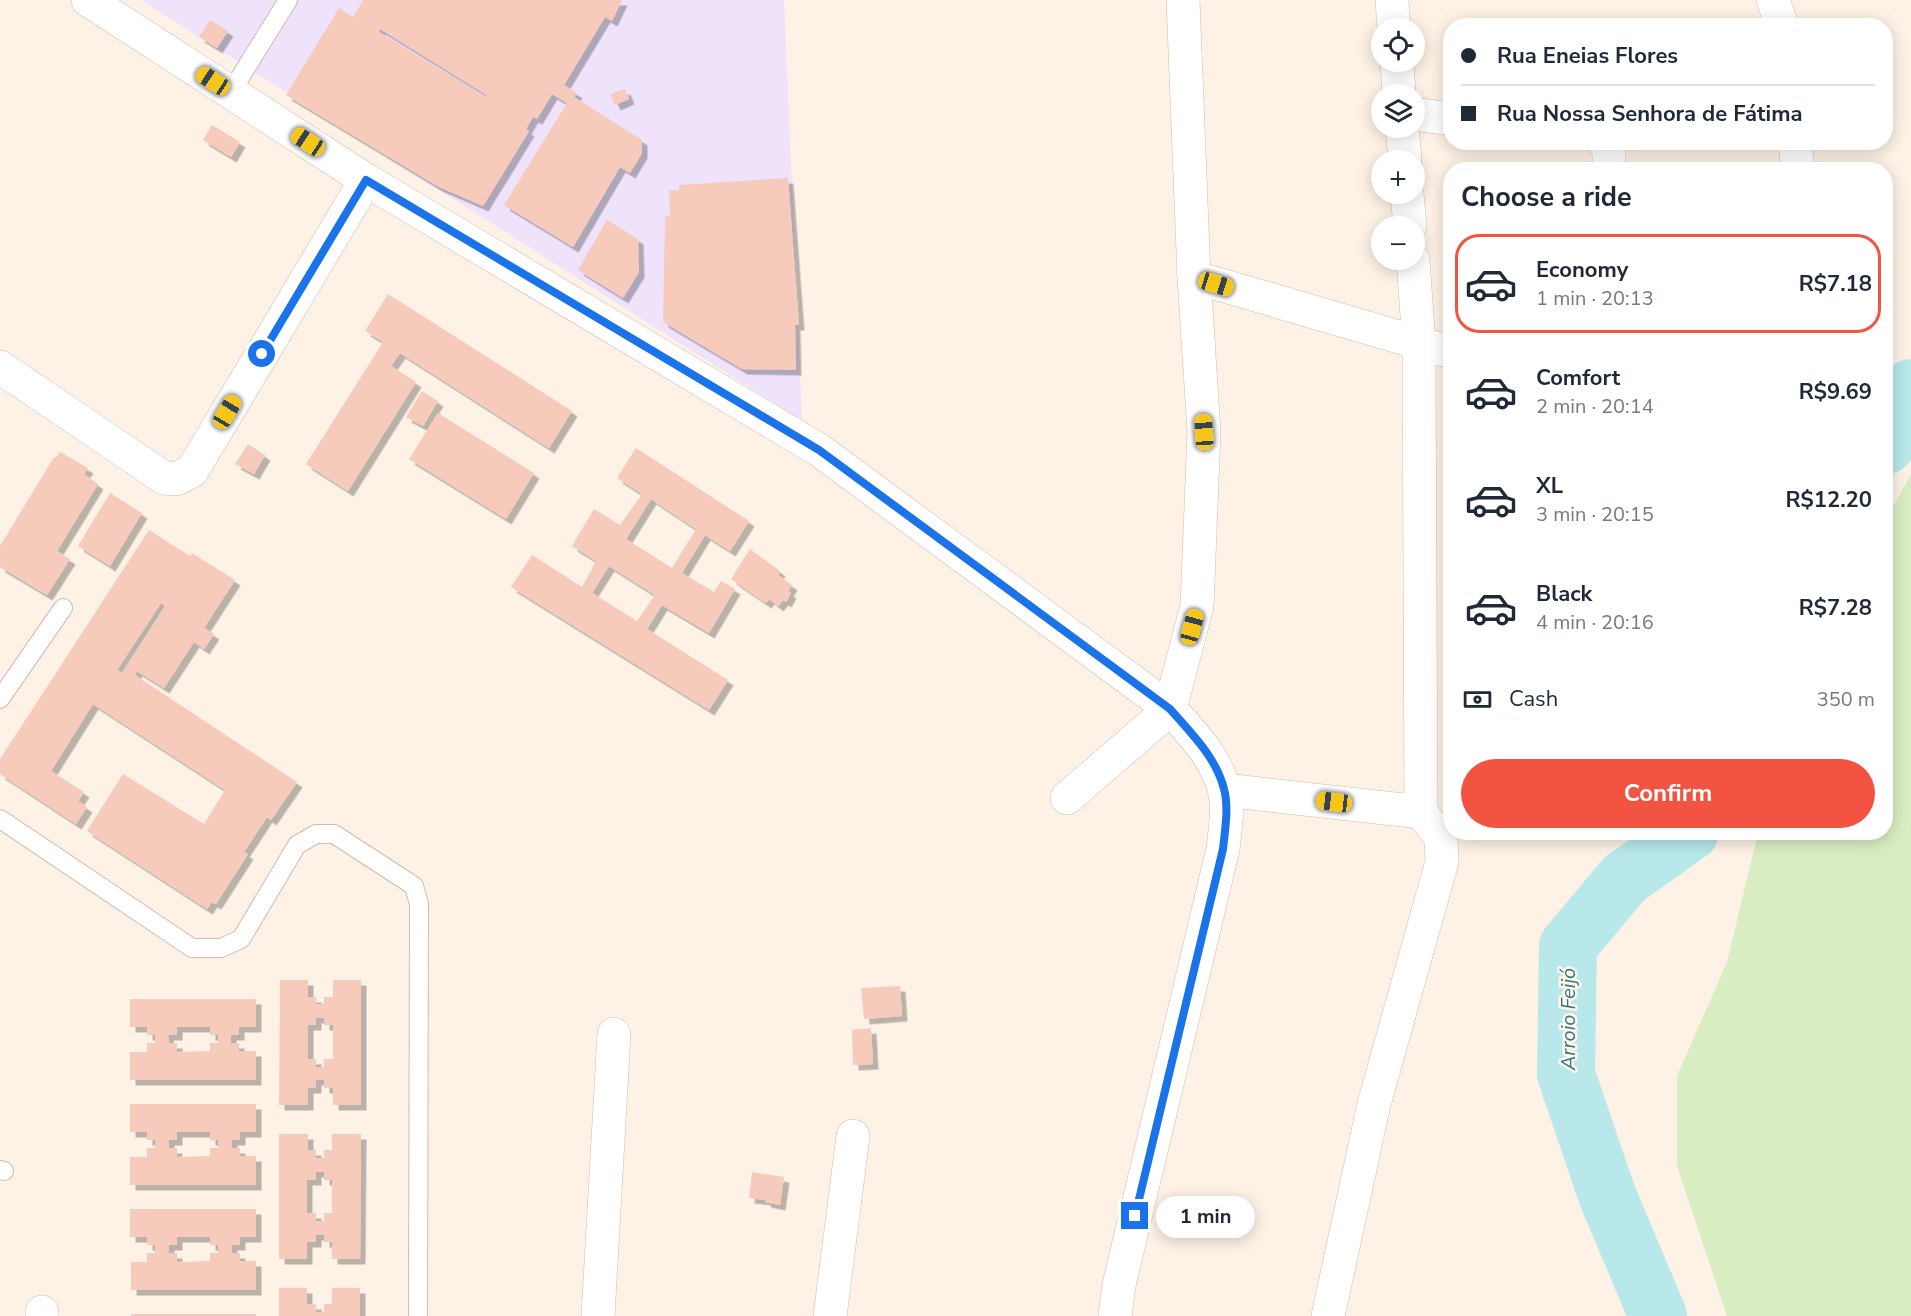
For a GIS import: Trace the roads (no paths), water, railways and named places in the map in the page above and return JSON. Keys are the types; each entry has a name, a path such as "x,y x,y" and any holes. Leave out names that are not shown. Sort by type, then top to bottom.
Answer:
{"street":[{"path":"88,0 366,180 819,450 1170,709 1198,739 1225,790 1226,818 1223,849 1119,1286 1115,1316"},
{"path":"1067,798 1170,709 1197,606 1204,432 1194,277 1184,0"},
{"path":"1392,0 1394,18"},
{"path":"1773,0 1779,18"},
{"path":"1425,116 1443,118"},
{"path":"0,367 164,478 176,479 192,471 366,180"},
{"path":"1328,1316 1374,1104 1442,862 1441,838 1421,812 1419,344 1414,270"},
{"path":"1194,277 1443,350"},
{"path":"1225,790 1421,812"},
{"path":"598,1316 614,1034"},
{"path":"830,1316 854,1136"}],"lane":[{"path":"231,92 288,0"},
{"path":"0,699 63,608"},
{"path":"0,819 192,948 221,948 241,939 297,845 316,834 334,834 414,886 419,904 418,1316"}],"waterway":[{"name":"Arroio Feijó","path":"1893,429 1911,388"},
{"name":"Arroio Feijó","path":"1658,1316 1607,1195 1566,1074 1568,946 1624,879 1679,840"}]}
